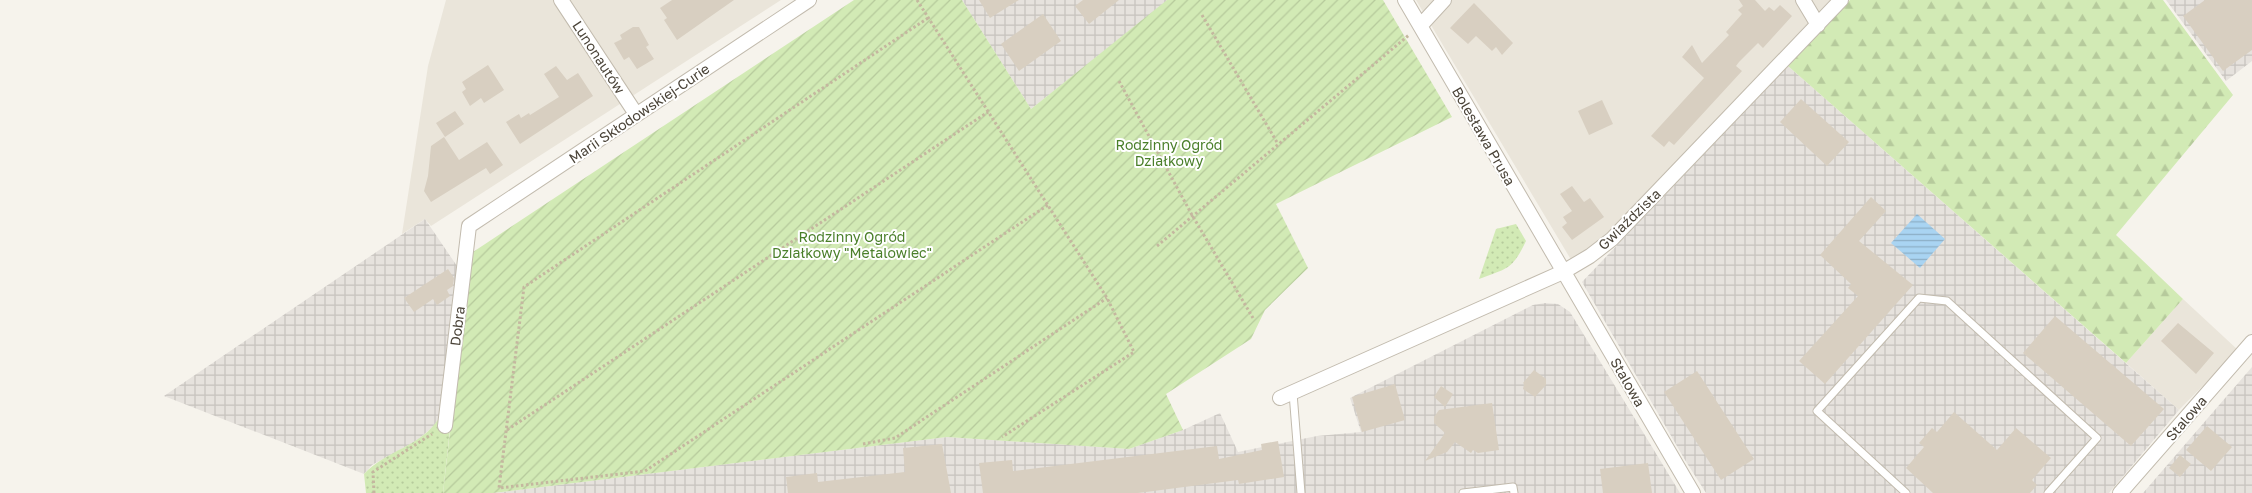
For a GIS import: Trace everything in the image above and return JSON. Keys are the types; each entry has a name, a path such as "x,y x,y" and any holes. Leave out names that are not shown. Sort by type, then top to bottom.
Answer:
{"street":[{"name":"Lunonautów","path":"561,0 636,114"},
{"name":"Marii Skłodowskiej-Curie","path":"469,226 809,0"},
{"name":"Bolesława Prusa","path":"1405,0 1563,272"},
{"path":"1421,25 1444,0"},
{"path":"1803,0 1818,25"},
{"name":"Gwiaździsta","path":"1280,398 1563,272 1590,256 1612,239 1841,0"},
{"name":"Dobra","path":"445,426 469,226"},
{"name":"Stalowa","path":"1563,272 1693,493"},
{"name":"Stalowa","path":"2120,493 2252,342"}],"lane":[{"path":"1906,493 1817,412 1919,298 1946,301 2097,438 2048,493"},
{"path":"1293,392 1301,493"},
{"path":"1463,493 1513,487 1514,493"}],"path":[{"path":"917,0 1107,298 1134,352 1002,437"},
{"path":"1202,15 1278,144"},
{"path":"928,18 524,287 499,488 645,470 1048,206"},
{"path":"1156,246 1405,38"},
{"path":"1119,81 1192,215 1253,318"},
{"path":"507,430 988,112"},
{"path":"863,444 895,438 1107,298"},
{"path":"374,493 372,472 445,426"}],"shaded area":[{"path":"446,0 781,0 431,226 425,219 402,234 428,66"},
{"path":"962,0 1169,0 1031,109"},
{"path":"1416,0 1830,0 1627,215 1573,263"},
{"path":"2166,0 2252,0 2252,61 2226,81"},
{"path":"1788,66 2179,410 2109,493 1706,493 1582,282"},
{"path":"425,219 457,266 439,418 434,426 416,441 372,465 364,474 164,396"},
{"path":"2183,299 2238,350 2179,410 2126,363"},
{"path":"1545,303 1558,304 1570,312 1680,493 493,493 947,437 1129,449 1183,430 1220,413 1238,452 1317,436 1361,432 1350,398 1533,305"},
{"path":"2252,367 2252,493 2143,493"}],"green space":[{"name":"Rodzinny Ogród Działkowy \"Metalowiec\"","path":"854,0 962,0 1031,109 1167,0 1383,0 1452,117 1276,204 1308,268 1265,310 1251,339 1166,394 1183,430 1129,449 947,437 493,493 443,493 470,254"},
{"path":"1850,0 2163,0 2233,95 2116,235 2183,299 2126,363 1788,66"},
{"path":"1516,224 1526,241 1517,258 1503,270 1479,279 1496,229"},
{"path":"439,418 450,429 443,493 366,493 364,474 382,459 423,436"}],"water":[{"path":"1917,214 1945,239 1920,268 1891,243"}],"building":[{"path":"672,0 734,0 677,40 664,20 667,18 660,8"},
{"path":"979,0 1019,0 990,18"},
{"path":"1083,0 1119,0 1089,24 1075,6"},
{"path":"1739,0 1755,0 1765,11 1769,7 1774,11 1780,5 1792,16 1763,48 1758,43 1739,62 1736,66 1742,71 1674,145 1669,141 1664,147 1651,136 1704,78 1682,57 1692,45 1702,63 1729,35 1726,32 1742,14 1738,10 1743,6"},
{"path":"2205,0 2252,0 2252,50 2223,71 2183,16"},
{"path":"1474,3 1513,43 1502,55 1496,47 1492,51 1476,36 1468,44 1450,28"},
{"path":"1043,14 1061,41 1019,71 1001,44"},
{"path":"633,27 639,27 649,45 646,47 654,59 637,69 629,57 624,60 614,43 622,39 620,35"},
{"path":"488,65 504,90 484,103 481,98 470,106 462,92 466,89 462,82"},
{"path":"556,66 567,80 578,73 593,96 520,144 506,122 519,114 521,118 529,113 530,115 559,97 544,74"},
{"path":"1801,99 1849,142 1827,166 1780,122"},
{"path":"1602,100 1613,124 1589,135 1578,111"},
{"path":"455,111 464,124 445,137 436,123"},
{"path":"444,137 459,160 487,142 503,165 490,174 486,168 431,202 424,191 428,176 431,146"},
{"path":"1572,186 1584,202 1590,198 1604,217 1572,240 1562,227 1567,223 1563,217 1572,211 1560,194"},
{"path":"1871,197 1886,211 1859,241 1913,285 1825,384 1799,361 1858,296 1848,288 1851,284 1820,255"},
{"path":"448,269 454,278 453,286 447,290 450,296 437,305 433,299 414,312 404,298"},
{"path":"2055,316 2164,409 2131,446 2023,353"},
{"path":"2178,323 2214,353 2196,374 2161,341"},
{"path":"1534,370 1546,379 1546,385 1535,397 1523,389 1523,383"},
{"path":"1697,371 1754,459 1721,480 1664,392"},
{"path":"1395,384 1405,420 1362,432 1352,397"},
{"path":"1441,386 1453,394 1445,407 1434,397"},
{"path":"1492,403 1499,450 1478,453 1473,450 1471,453 1455,442 1447,452 1425,461 1445,433 1434,423 1434,417 1439,410"},
{"path":"1954,412 1997,450 2016,428 2051,458 2032,480 2037,485 2030,493 1933,493 1906,468 1924,447 1919,443 1932,428 1937,432"},
{"path":"2207,426 2232,447 2211,471 2186,450"},
{"path":"1278,441 1284,477 1239,484 1238,480 1138,493 983,493 979,463 1012,460 1013,471 1217,446 1219,459 1262,450 1261,444"},
{"path":"942,444 951,493 788,493 786,477 817,473 818,482 905,472 903,448"},
{"path":"2180,455 2191,464 2180,477 2169,468"},
{"path":"1648,463 1652,493 1603,493 1600,469"}],"park label":[{"name":"Rodzinny Ogród Działkowy","path":"1169,152"}]}
